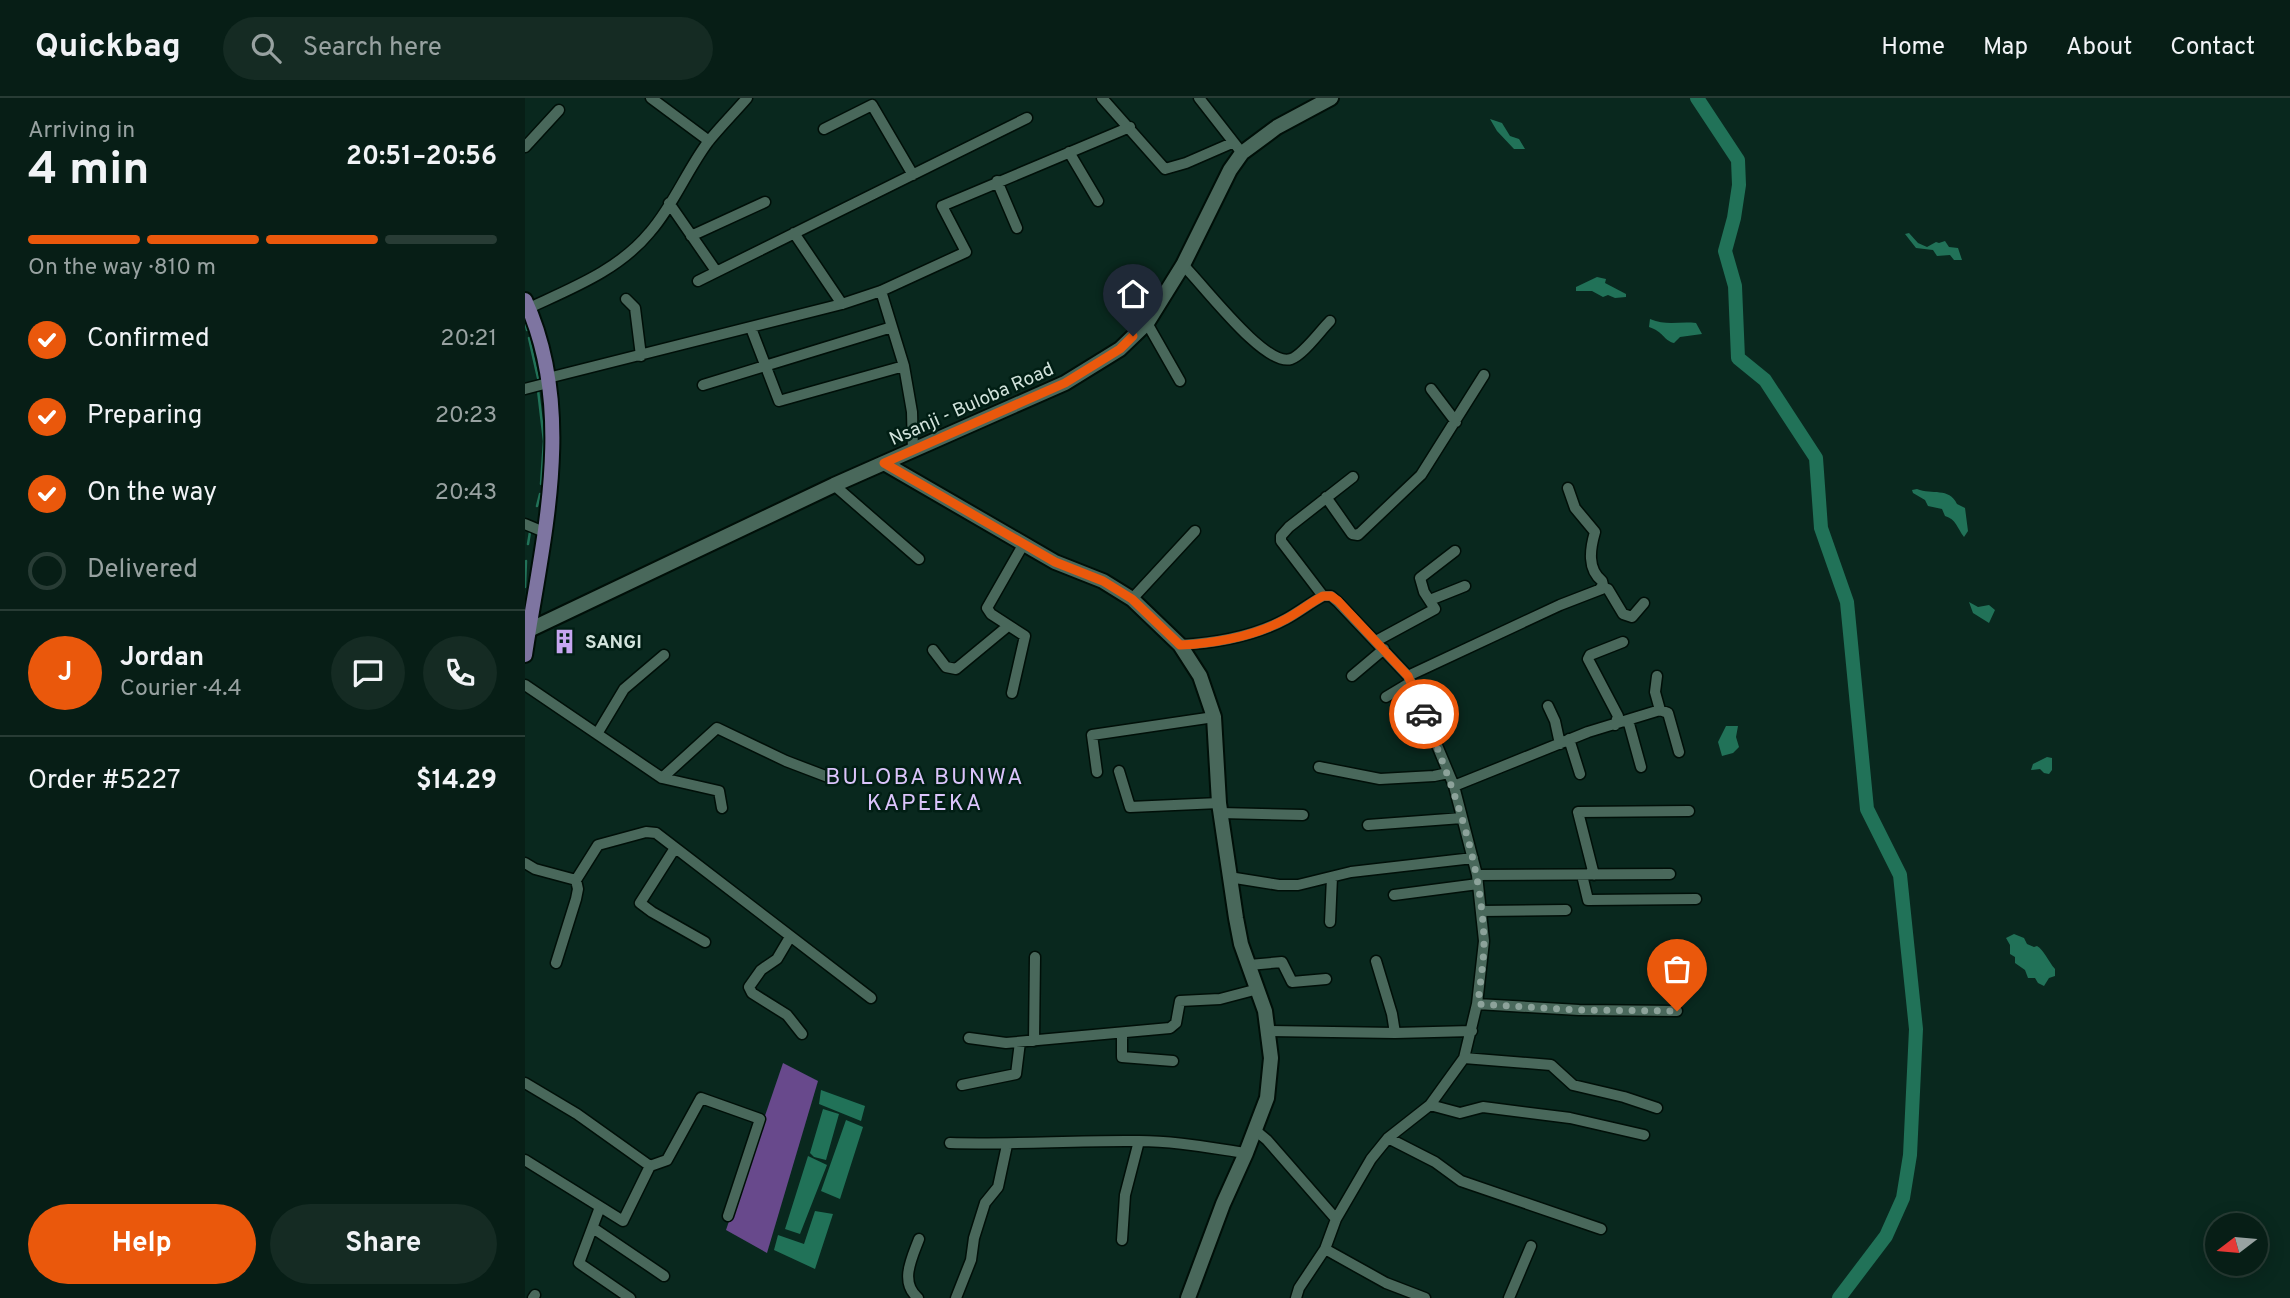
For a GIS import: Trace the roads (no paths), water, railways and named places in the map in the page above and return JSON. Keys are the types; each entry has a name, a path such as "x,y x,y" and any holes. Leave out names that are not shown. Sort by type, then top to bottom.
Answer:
{"main road":[{"path":"526,642 544,532 554,444 548,381 527,304"}],"street":[{"path":"652,98 709,141"},
{"path":"527,304 589,280 609,268 651,232 709,141 747,98"},
{"path":"1103,98 1163,168 1167,169 1237,148 1199,98"},
{"name":"Nsanji - Buloba Road","path":"526,642 834,485 1065,383 1120,349 1147,323 1183,265 1230,170 1237,148 1331,98"},
{"path":"824,128 872,105 913,174"},
{"path":"525,147 559,110"},
{"path":"698,281 1027,118"},
{"path":"525,389 641,355 842,304 881,291 966,252 942,206 1130,127"},
{"path":"1069,152 1098,201"},
{"path":"997,181 1017,228"},
{"path":"691,236 765,202"},
{"path":"669,203 716,271"},
{"path":"794,233 842,304"},
{"path":"1183,265 1198,278 1238,327 1279,359 1295,357 1329,321"},
{"path":"881,291 904,366 912,412 913,451"},
{"path":"626,299 635,308 641,355"},
{"path":"1147,323 1180,381"},
{"path":"703,385 892,327"},
{"path":"751,328 779,401 904,366"},
{"path":"1326,497 1352,534 1359,535 1421,475 1484,375"},
{"path":"1431,389 1456,422"},
{"path":"884,463 1023,545 1055,562 1103,581 1132,599 1180,645 1200,676 1215,718 1220,808 1241,944 1258,989 1271,1058 1267,1098 1188,1298"},
{"path":"1323,596 1281,541 1281,536 1353,477"},
{"path":"834,485 919,559"},
{"path":"1568,488 1575,508 1595,532 1591,564 1595,575 1602,581 1603,585 1599,590"},
{"path":"525,524 544,532"},
{"path":"1132,599 1195,531"},
{"path":"1012,693 1025,636 991,614 988,604 1023,545"},
{"path":"1352,676 1380,645 1435,609 1420,578 1455,551"},
{"path":"1430,600 1465,586"},
{"path":"1386,696 1410,679 1560,605 1599,590 1608,589 1623,614 1632,617 1644,603"},
{"path":"1180,645 1210,643 1262,631 1286,620 1323,596 1331,596 1338,601 1410,679 1454,786 1477,880 1484,941 1478,1004 1464,1058 1430,1105 1388,1139 1359,1178 1336,1219 1325,1249 1299,1288 1296,1298"},
{"path":"933,650 946,667 956,669 1008,626"},
{"path":"1615,724 1618,716 1588,659 1590,655 1623,642"},
{"path":"597,734 624,689 664,655"},
{"path":"1657,676 1655,692 1660,710"},
{"path":"525,685 662,778 719,791 722,808"},
{"path":"1548,706 1580,774"},
{"path":"1454,786 1588,732 1660,710 1668,713 1679,752"},
{"path":"1097,772 1092,735 1215,718"},
{"path":"1628,720 1641,767"},
{"path":"662,778 717,728 786,761 828,777"},
{"path":"1319,767 1380,779 1448,773"},
{"path":"1119,771 1130,807 1220,808 1303,816"},
{"path":"1594,875 1578,812 1689,811"},
{"path":"1368,825 1462,818"},
{"path":"556,962 576,899 576,880 593,850 603,844 651,832 656,833 871,998"},
{"path":"675,848 640,902 652,912 705,942"},
{"path":"1229,877 1279,885 1298,885 1351,872 1473,858"},
{"path":"525,863 535,869 576,880"},
{"path":"1394,895 1477,880 1670,874"},
{"path":"1582,875 1588,900 1696,899"},
{"path":"1330,922 1332,877"},
{"path":"1481,911 1566,910"},
{"path":"790,937 777,960 761,970 749,987 752,993 787,1015 802,1034"},
{"path":"1034,1041 1035,957"},
{"path":"1376,961 1395,1033"},
{"path":"1249,965 1282,962 1292,982 1326,979"},
{"path":"969,1038 1006,1043 1170,1028 1176,1023 1180,1001 1220,999 1258,989"},
{"path":"1478,1004 1579,1010 1677,1011"},
{"path":"1268,1031 1472,1031"},
{"path":"1122,1032 1122,1057 1174,1061"},
{"path":"962,1085 1016,1074 1020,1042"},
{"path":"1464,1058 1551,1065 1573,1085 1625,1097 1657,1108"},
{"path":"525,1083 577,1114 650,1166"},
{"path":"525,1160 623,1222 650,1166 667,1160 701,1098 760,1119 728,1216"},
{"path":"1430,1105 1460,1113 1483,1107 1570,1118 1644,1135"},
{"path":"1255,1130 1267,1140 1336,1219"},
{"path":"1388,1139 1435,1162 1461,1181 1601,1229"},
{"path":"950,1143 1139,1141 1246,1153"},
{"path":"1122,1240 1125,1195 1139,1141"},
{"path":"957,1298 971,1260 974,1238 985,1203 998,1187 1007,1144"},
{"path":"600,1207 579,1263 630,1298"},
{"path":"593,1228 664,1276"},
{"path":"918,1298 912,1293 907,1269 919,1239"},
{"path":"1509,1298 1531,1246"},
{"path":"1325,1249 1386,1283 1425,1298"}],"waterway":[{"path":"1697,98 1738,160 1739,185 1725,251 1735,286 1738,358 1765,380 1816,458 1821,528 1847,602 1867,809 1900,875 1916,1029 1910,1155 1903,1198 1886,1236 1839,1298"},
{"path":"525,322 527,330"},
{"path":"529,338 538,378"},
{"path":"538,390 544,441 541,484"},
{"path":"537,506 540,494"},
{"path":"528,544 530,532"},
{"path":"525,587 526,561"}],"place":[{"name":"SANGI","path":"565,641"}],"district":[{"name":"BULOBA BUNWA KAPEEKA","path":"925,789"}]}
